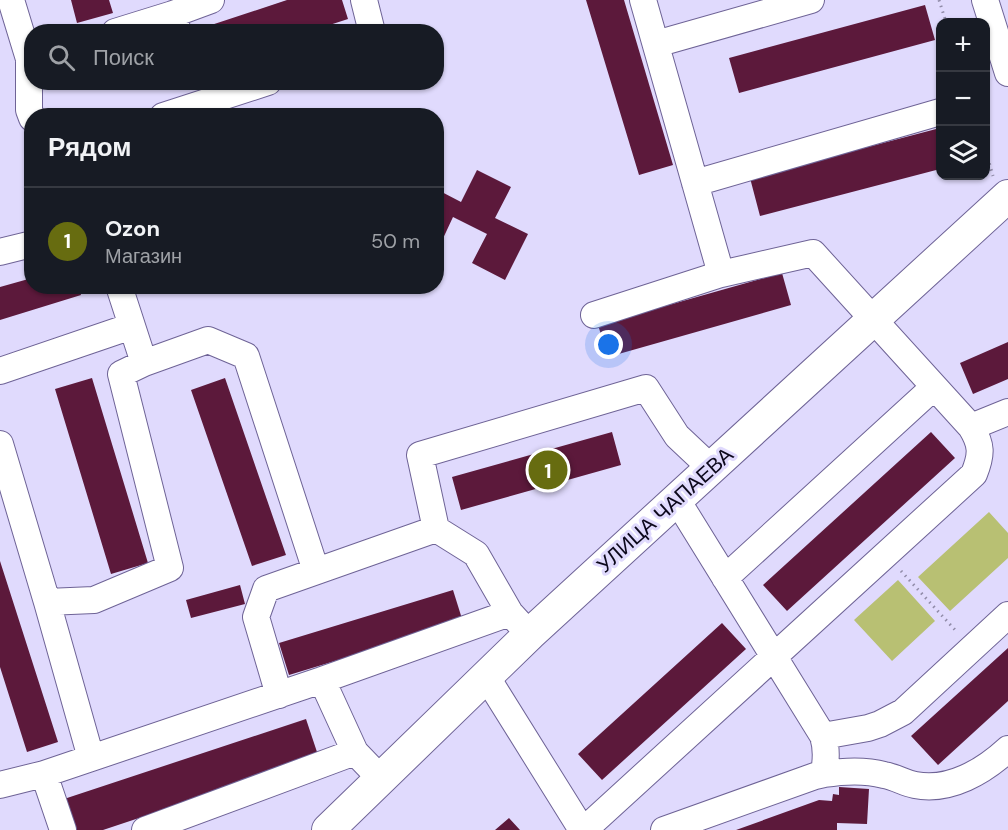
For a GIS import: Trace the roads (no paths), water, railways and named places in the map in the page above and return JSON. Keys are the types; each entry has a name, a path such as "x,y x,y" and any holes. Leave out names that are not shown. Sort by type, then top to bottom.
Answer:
{"main road":[{"name":"УЛИЦА ЧАПАЕВА","path":"328,830 486,676 520,624 677,500 873,320 1001,189"}],"street":[{"path":"11,0 24,40"},
{"path":"140,24 211,0"},
{"path":"364,0 370,24"},
{"path":"643,0 721,274"},
{"path":"656,44 812,0"},
{"path":"985,0 1008,73"},
{"path":"30,90 30,108"},
{"path":"174,108 196,93 216,90"},
{"path":"695,183 936,113"},
{"path":"0,252 24,246"},
{"path":"486,676 583,830 974,474 979,461 978,439 971,427 813,253 721,274 594,315"},
{"path":"122,294 144,363"},
{"path":"0,370 132,326"},
{"path":"47,602 94,600 170,568 121,374 144,363 208,340 246,356 316,571"},
{"path":"725,578 934,387"},
{"path":"0,785 44,774 322,680 520,624 476,554 436,529 420,455 646,388 677,435 711,468"},
{"path":"971,427 1008,412"},
{"path":"0,444 91,758"},
{"path":"677,500 823,736 826,752 824,774"},
{"path":"279,695 256,617 266,589 436,529"},
{"path":"823,736 868,728 903,712 1008,615"},
{"path":"322,680 355,752 381,779"},
{"path":"664,830 824,774 872,772 915,785 932,786 957,781 992,764 1008,749"},
{"path":"144,830 355,752"},
{"path":"44,774 63,830"}],"place":[{"name":"Ozon","path":"548,470"}]}
